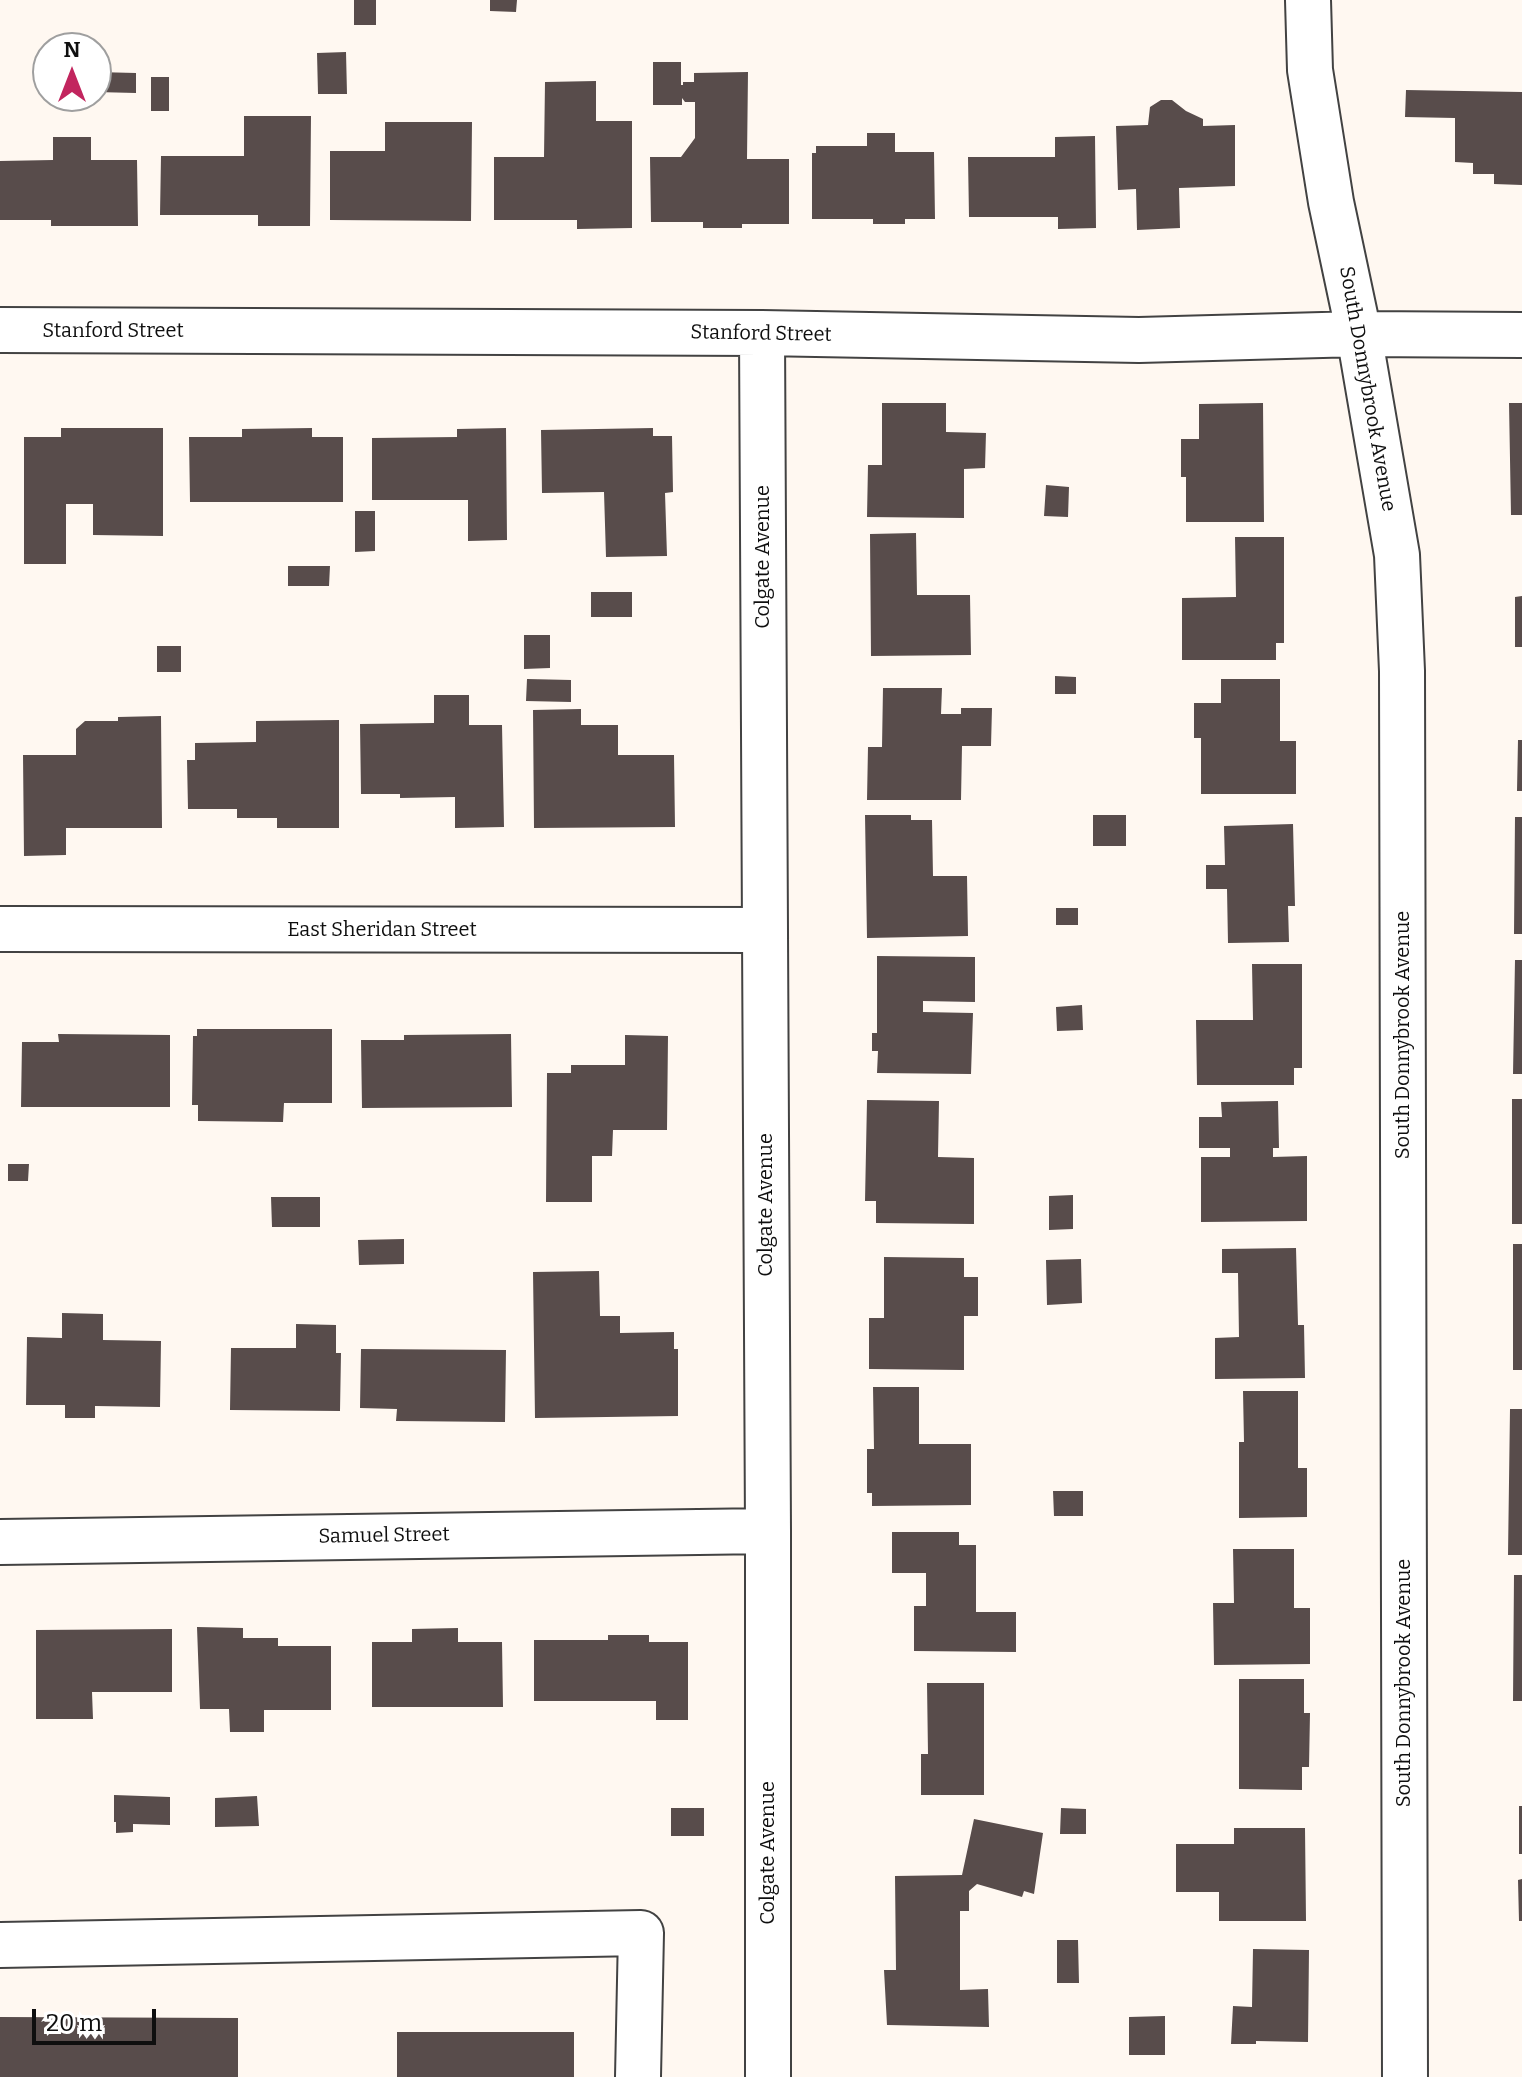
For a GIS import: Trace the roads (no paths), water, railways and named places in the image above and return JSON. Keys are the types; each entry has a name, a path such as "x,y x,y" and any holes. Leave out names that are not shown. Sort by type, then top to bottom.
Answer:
{"street":[{"name":"South Donnybrook Avenue","path":"1308,0 1310,70 1326,172 1359,334 1397,555 1402,671 1405,2077"},
{"name":"Stanford Street","path":"0,330 762,333 1139,340 1359,334 1522,335"},
{"name":"Colgate Avenue","path":"762,333 768,2077"},
{"name":"East Sheridan Street","path":"0,929 764,930"},
{"name":"Samuel Street","path":"0,1542 768,1531"},
{"path":"0,1945 641,1933 638,2077"}]}
